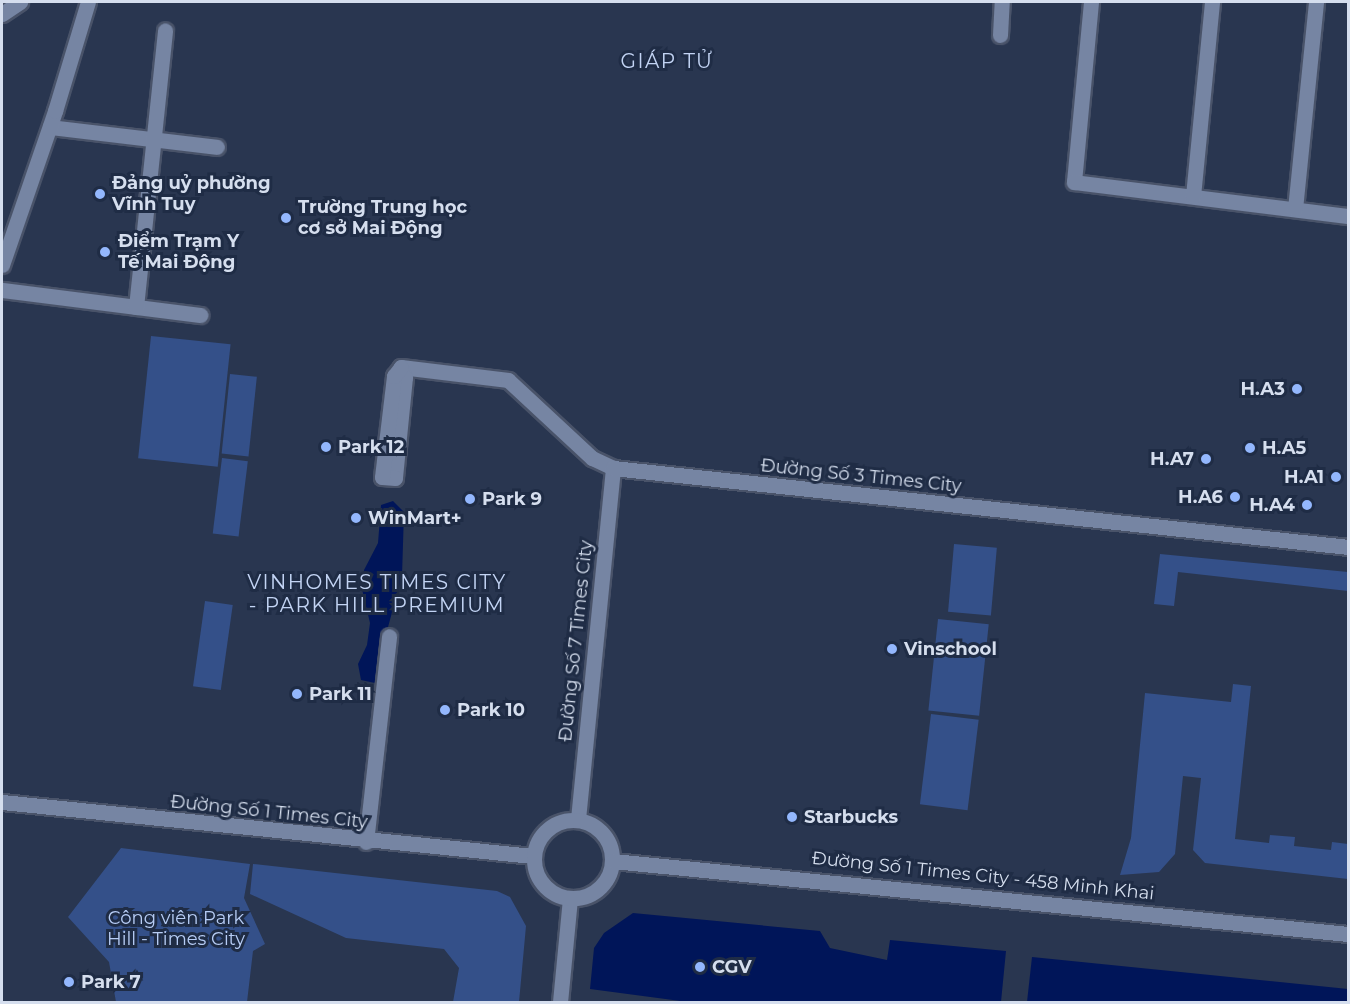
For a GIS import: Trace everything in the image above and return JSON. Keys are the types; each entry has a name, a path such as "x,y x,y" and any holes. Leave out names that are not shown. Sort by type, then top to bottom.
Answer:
{"street":[{"path":"2,14 20,2"},
{"path":"2,265 50,127 88,2"},
{"path":"1000,35 1002,2"},
{"path":"1090,2 1074,182 1348,216"},
{"path":"1193,196 1212,2"},
{"path":"1294,209 1316,2"},
{"path":"136,308 165,31"},
{"path":"50,127 217,147"},
{"path":"2,290 200,315"},
{"path":"401,367 405,377 395,478 382,477 394,376 401,367"},
{"name":"Đường Số 3 Times City","path":"401,367 508,380 592,458 613,468 1348,548"},
{"name":"Đường Số 7 Times City","path":"578,819 613,468"},
{"path":"366,842 389,636"},
{"name":"Đường Số 1 Times City","path":"2,802 366,842 533,856"},
{"path":"578,819 604,834 613,861 610,874 599,889 583,898 570,899 555,895 543,885 535,872 533,856 538,841 548,828 562,820 578,819"},
{"name":"Đường Số 1 Times City - 458 Minh Khai","path":"613,861 1348,934"},
{"path":"562,1001 570,899"}],"green space":[{"path":"151,336 231,344 218,467 138,458"},
{"path":"230,374 257,377 248,456 222,454"},
{"path":"222,458 248,461 239,537 213,533"},
{"path":"954,544 997,548 991,615 948,612"},
{"path":"1160,554 1348,572 1348,591 1178,572 1174,606 1154,604"},
{"path":"205,601 233,605 221,690 193,686"},
{"path":"938,619 989,624 979,716 928,710"},
{"path":"1233,684 1251,686 1235,839 1269,843 1270,835 1295,837 1294,846 1331,850 1332,842 1348,844 1348,879 1205,863 1193,850 1201,778 1183,776 1175,854 1159,872 1120,875 1131,838 1145,693 1231,702"},
{"path":"931,714 979,720 968,810 920,804"},
{"name":"Công viên Park Hill - Times City","path":"121,848 250,864 244,898 265,944 253,951 247,1002 116,1002 109,962 68,917"},
{"path":"253,864 497,891 510,897 526,926 519,1002 453,1002 459,968 444,949 346,938 250,894"}],"shaded area":[{"path":"393,501 404,512 402,576 382,649 384,670 375,683 361,680 358,664 367,645 370,623 362,589 364,570 378,543 381,505"},
{"path":"633,913 820,931 830,948 887,960 890,940 1006,951 1001,1002 688,1002 590,989 594,948 604,933"},
{"path":"1032,957 1348,989 1348,1002 1027,1002"}],"place":[{"name":"Đảng uỷ phường Vĩnh Tuy","path":"100,194"},
{"name":"Trường Trung học cơ sở Mai Động","path":"286,218"},
{"name":"Điểm Trạm Y Tế Mai Động","path":"105,252"},
{"name":"H.A3","path":"1297,389"},
{"name":"Park 12","path":"326,447"},
{"name":"H.A5","path":"1250,448"},
{"name":"H.A7","path":"1206,459"},
{"name":"H.A1","path":"1336,477"},
{"name":"H.A6","path":"1235,497"},
{"name":"Park 9","path":"470,499"},
{"name":"H.A4","path":"1307,505"},
{"name":"WinMart+","path":"356,518"},
{"name":"Vinschool","path":"892,649"},
{"name":"Park 11","path":"297,694"},
{"name":"Park 10","path":"445,710"},
{"name":"Starbucks","path":"792,817"},
{"name":"CGV","path":"700,967"},
{"name":"Park 7","path":"69,982"}],"district":[{"name":"GIÁP TỬ","path":"667,61"},
{"name":"VINHOMES TIMES CITY - PARK HILL PREMIUM","path":"377,594"}]}
